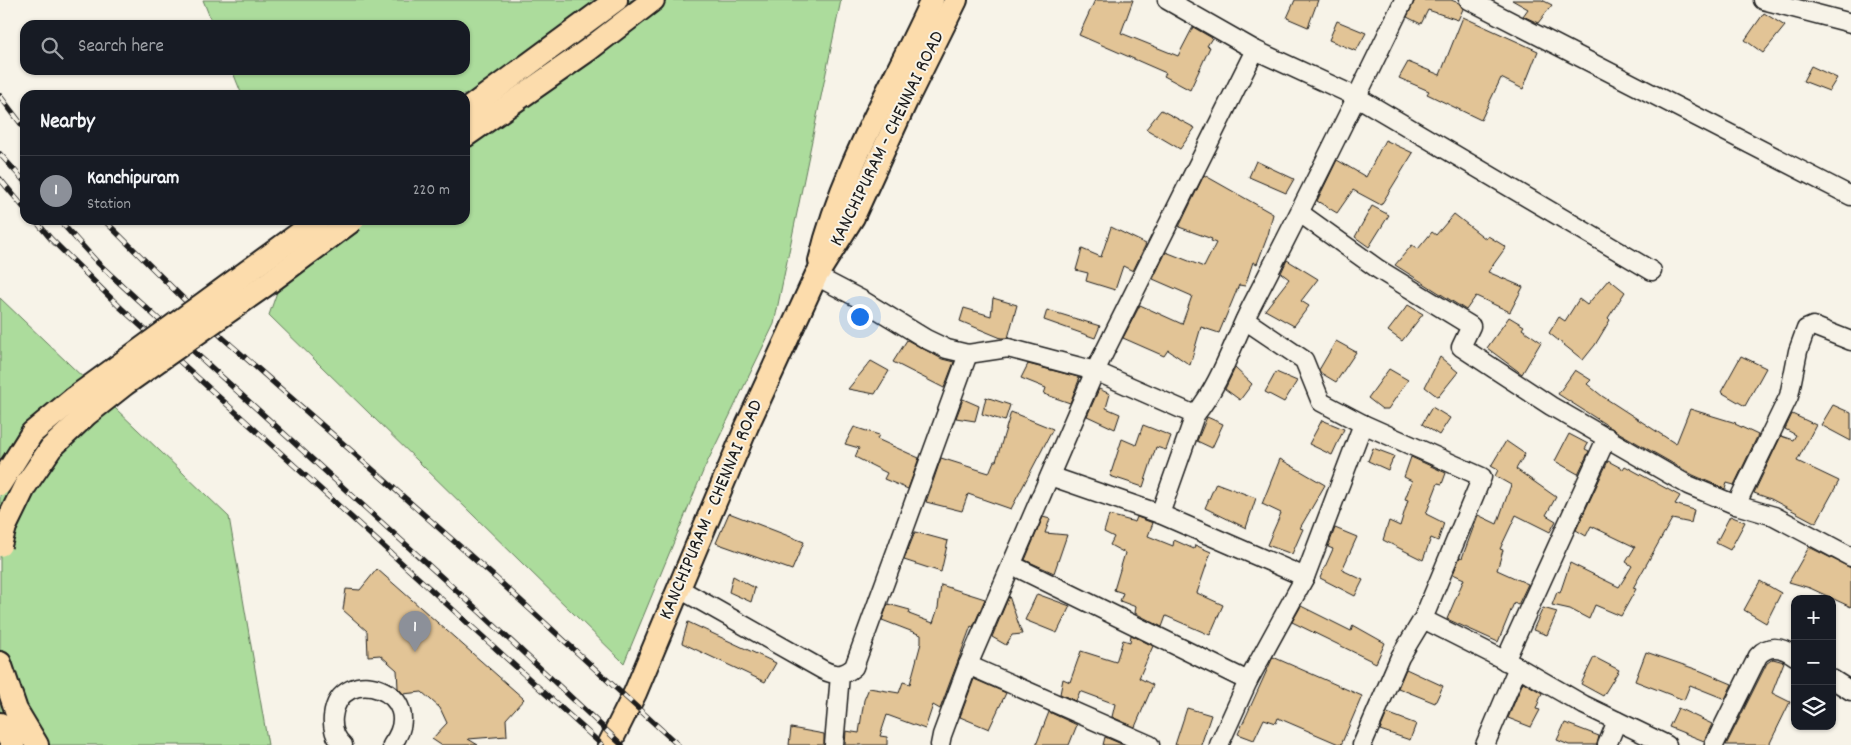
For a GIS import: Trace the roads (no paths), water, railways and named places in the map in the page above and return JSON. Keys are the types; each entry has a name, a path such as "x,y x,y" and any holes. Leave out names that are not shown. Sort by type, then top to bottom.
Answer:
{"main road":[{"path":"470,107 616,0"},
{"path":"470,133 588,50 653,0"},
{"name":"KANCHIPURAM - CHENNAI ROAD","path":"816,276 835,208 873,120 932,0"},
{"name":"KANCHIPURAM - CHENNAI ROAD","path":"609,745 635,694 678,588 748,426 816,276 853,217 906,101 956,0"},
{"path":"0,484 32,433 66,404 136,351 311,225"},
{"path":"0,545 5,528 25,486 51,448 80,421 132,379 268,284 345,225"},
{"path":"0,663 16,710 37,745"},
{"path":"0,724 13,745"}],"street":[{"path":"1167,0 1256,50 1357,98 1652,271"},
{"path":"1160,514 1195,415 1208,399 1244,320 1300,213 1404,0"},
{"path":"1469,0 1851,196"},
{"path":"1762,0 1851,23"},
{"path":"940,745 942,734 968,665 1095,371 1256,50"},
{"path":"1300,213 1378,269 1470,326 1461,347 1551,406 1688,485 1736,505 1774,516 1851,557"},
{"path":"816,276 947,349 968,354 1008,348 1095,371 1195,415"},
{"path":"1244,320 1304,360 1320,402 1363,424 1482,477 1423,619 1400,657 1362,745"},
{"path":"1736,505 1789,396 1798,351 1806,328 1813,326 1851,341"},
{"path":"678,588 823,670 840,674 848,672 854,667 968,354"},
{"path":"1219,745 1248,681 1305,577 1363,424"},
{"path":"1485,745 1512,664 1607,437"},
{"path":"1050,476 1160,514 1305,577"},
{"path":"1012,565 1248,681"},
{"path":"1423,619 1512,664 1584,705 1667,745"},
{"path":"1714,745 1758,656 1765,649 1775,648 1791,654"},
{"path":"968,665 1150,745"},
{"path":"834,745 840,674"},
{"path":"1836,682 1851,691"},
{"path":"343,745 335,733 332,722 333,711 345,693 367,685 379,687 389,693 397,702 402,713 402,725 392,745"},
{"path":"1607,745 1617,721"}],"railway":[{"path":"0,96 20,122"},
{"path":"0,154 20,176"},
{"path":"0,179 20,203"},
{"path":"39,225 121,308 602,745"},
{"path":"64,225 98,263 480,612 622,745"},
{"path":"109,225 223,338 497,579 678,745"}],"place":[{"name":"Kanchipuram","path":"415,652"}]}
